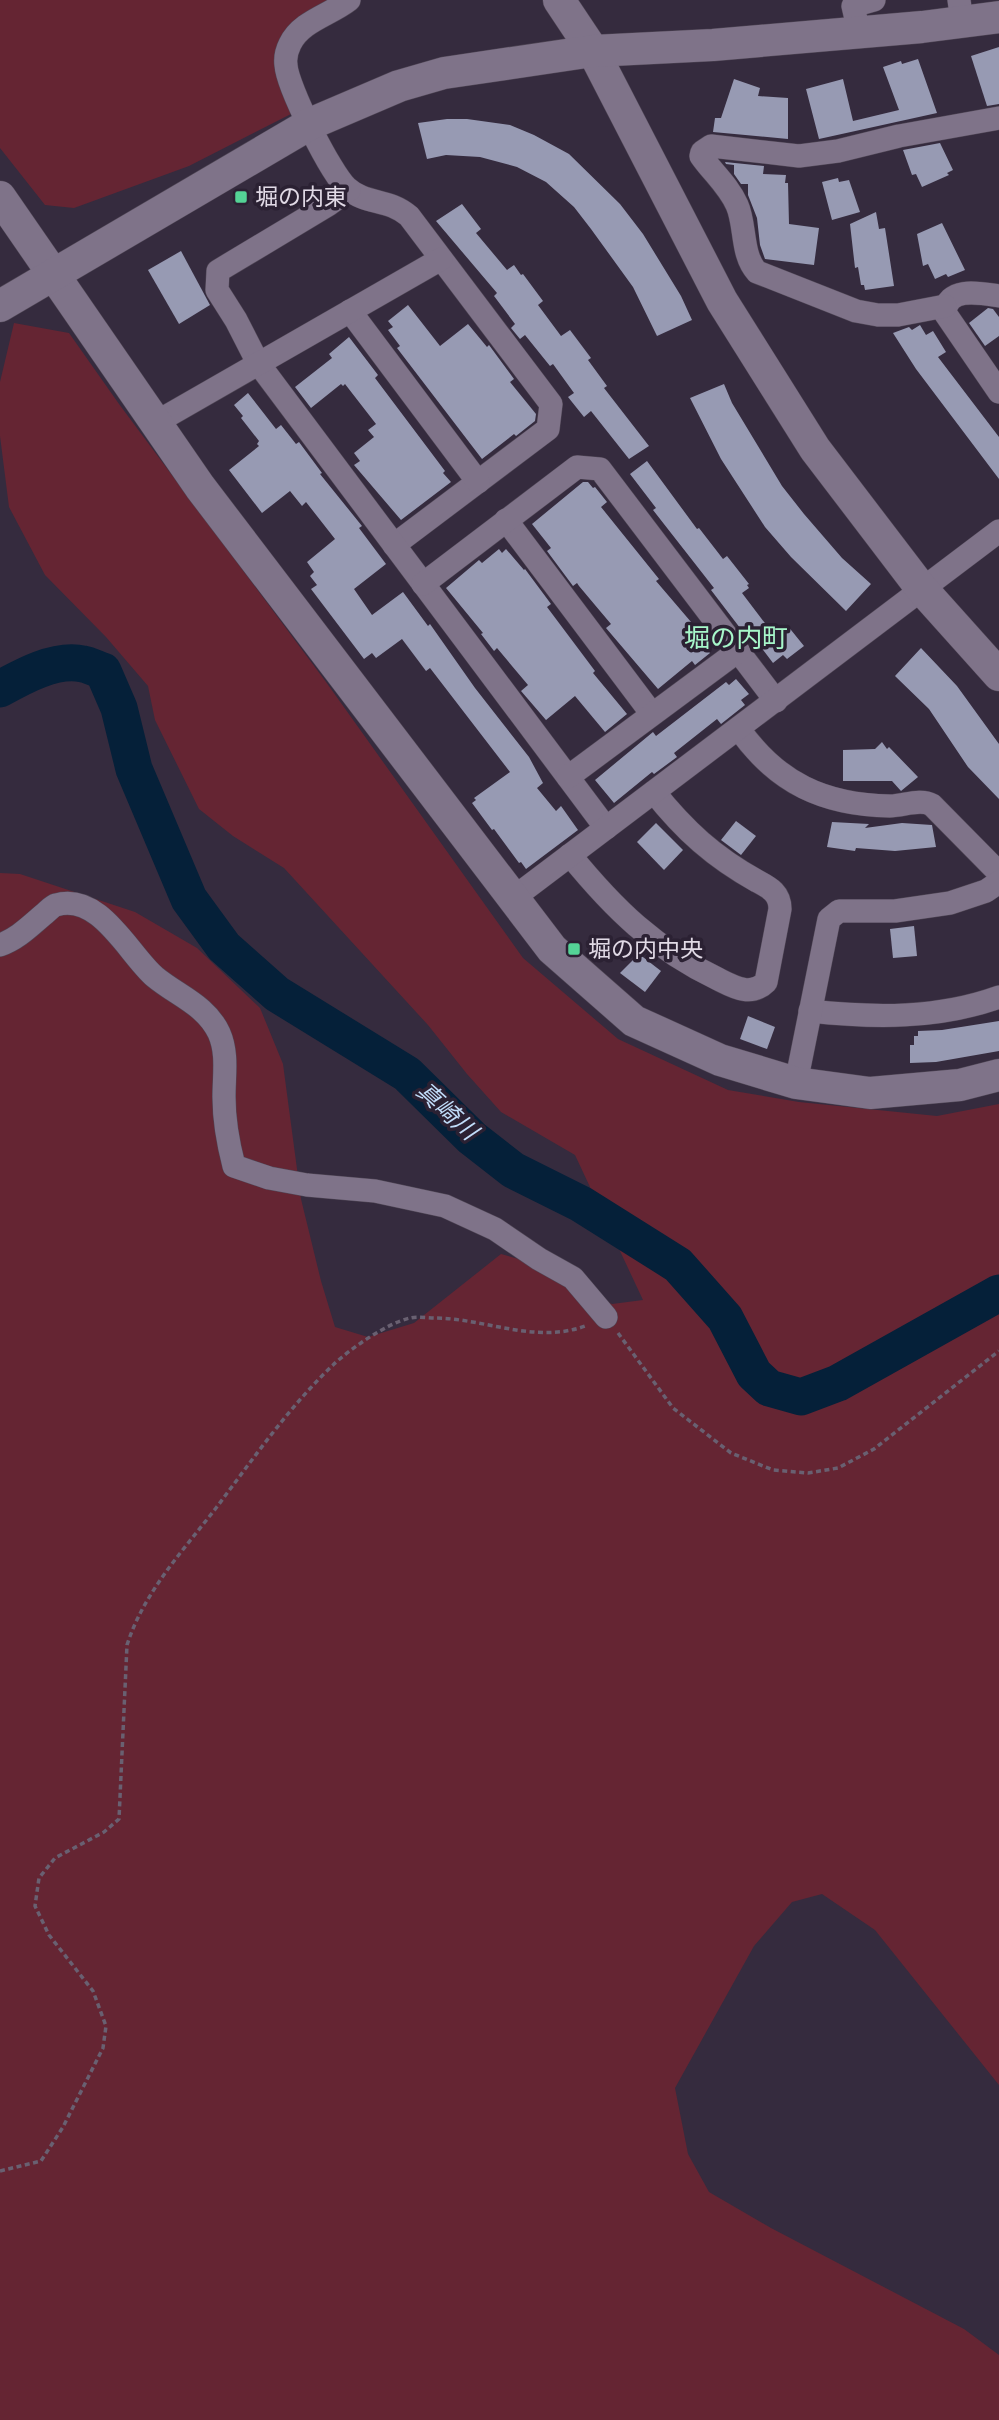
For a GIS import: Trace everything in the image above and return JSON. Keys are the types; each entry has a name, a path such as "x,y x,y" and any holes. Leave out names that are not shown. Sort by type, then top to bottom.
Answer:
{"street":[{"path":"349,0 302,29 295,36 286,54 287,73 334,173 349,190 370,200 392,204 409,216 551,404 548,429 394,545"},
{"path":"559,0 593,51 722,300 815,449 921,588 999,675"},
{"path":"0,306 310,124 399,86 444,73 593,51 713,44 859,10 961,11 999,17"},
{"path":"945,306 907,314 878,315 833,303 757,272 749,259 741,214 736,203 718,174 701,156 702,152 711,146 799,156 838,151 899,136 999,118"},
{"path":"349,190 218,271 217,290 258,363 606,828"},
{"path":"0,197 209,498 552,949 634,1021 720,1060 796,1083 870,1093 960,1085 999,1075"},
{"path":"155,423 441,259"},
{"path":"999,296 976,292 953,296 945,306 947,319 999,392"},
{"path":"350,311 478,482"},
{"path":"423,584 577,467 600,469 776,701"},
{"path":"506,520 652,714"},
{"path":"512,899 999,531"},
{"path":"568,777 738,651"},
{"path":"739,729 776,771 814,792 851,804 895,806 922,802 932,805 999,873"},
{"path":"570,855 604,897 660,947 728,984 748,991 761,987 766,982 780,909 778,897 769,888 709,851 690,834 654,792"},
{"path":"796,1083 829,919 833,914 847,910 923,909 967,899 999,882"},
{"path":"0,945 13,941 55,905 76,905 90,911 116,929 154,976 206,1013 219,1034 225,1055 227,1140 234,1166 269,1178 307,1185 375,1191 445,1206 495,1229 573,1278 606,1317"},
{"path":"810,1011 885,1016 923,1014 999,997"}],"path":[{"path":"0,2171 41,2161 63,2127 103,2048 106,2026 93,1991 49,1935 34,1906 39,1878 55,1858 104,1832 119,1819 127,1645 135,1619 152,1590 270,1436 334,1364 368,1338 410,1318 447,1318 534,1334 573,1330 606,1317 673,1408 731,1453 773,1470 808,1473 838,1468 874,1449 999,1351"}],"shaded area":[{"path":"0,0 329,0 292,24 291,114 189,166 74,208 45,205 0,148"},
{"path":"14,323 69,333 326,682 523,958 618,1039 728,1090 799,1102 937,1116 999,1104 999,2085 875,1930 822,1894 792,1902 754,1946 675,2088 688,2154 709,2192 771,2228 964,2329 999,2355 999,2420 0,2420 0,873 20,874 135,912 197,948 260,1008 283,1064 301,1199 335,1327 368,1337 414,1323 501,1254 522,1260 612,1304 643,1300 575,1155 501,1112 428,1025 284,868 233,836 199,809 155,720 148,686 106,637 45,575 9,507 0,436 0,382"}],"building":[{"path":"999,47 999,104 987,106 971,56"},
{"path":"918,59 937,113 819,139 806,89 843,79 853,121 899,110 883,67"},
{"path":"734,79 760,88 758,96 788,98 788,139 713,132 715,118 721,118"},
{"path":"447,119 510,125 569,154 620,204 643,234 681,296 692,320 657,336 633,287 574,207 546,182 517,167 480,157 446,155 427,159 418,123"},
{"path":"940,143 953,170 947,173 949,175 922,187 916,174 912,175 903,150"},
{"path":"725,162 764,166 763,174 786,175 789,224 819,228 814,265 765,259 760,245 757,218 748,195 748,184 741,184 734,174 734,165"},
{"path":"838,178 839,182 849,180 860,212 832,220 822,182"},
{"path":"462,204 481,229 476,233 507,270 514,265 521,275 523,274 543,301 538,305 561,336 570,330 591,358 588,360 607,386 604,388 649,446 629,459 591,411 584,417 568,397 574,393 553,364 550,366 525,335 520,339 511,328 515,324 494,296 497,293 436,221"},
{"path":"876,212 879,229 885,228 894,286 865,290 864,285 861,285 858,267 855,268 850,224"},
{"path":"942,223 965,270 935,279 928,264 923,266 917,234"},
{"path":"181,251 210,305 179,324 148,270"},
{"path":"408,305 440,346 468,324 487,347 489,345 514,379 510,382 536,414 535,421 482,459 397,348 400,346 388,330 393,327 388,321"},
{"path":"988,308 993,309 999,317 999,336 985,346 969,323"},
{"path":"920,325 926,335 933,331 946,352 938,357 999,437 999,479 916,369 893,333 909,327 912,330"},
{"path":"349,337 378,375 375,378 451,482 401,520 354,465 360,461 354,453 374,437 368,430 376,424 345,384 341,384 311,408 295,387 332,358 329,354"},
{"path":"724,384 732,403 782,486 842,558 871,584 846,611 791,557 765,527 721,459 690,398"},
{"path":"248,393 276,429 281,425 296,444 299,442 322,473 320,474 362,526 359,528 386,564 354,589 372,615 403,592 529,757 543,783 537,788 556,811 561,806 578,830 526,869 472,803 476,800 474,798 510,772 430,668 426,671 402,639 376,658 372,653 364,659 311,589 317,585 310,576 314,572 307,562 335,539 306,502 302,506 290,491 262,513 229,470 259,446 259,441 234,405"},
{"path":"647,461 697,529 699,528 723,559 727,556 749,584 749,588 742,593 774,635 787,625 804,646 787,659 783,655 773,663 754,638 750,641 711,590 714,588 653,510 656,508 630,474"},
{"path":"583,482 595,487 607,502 601,507 659,579 656,581 709,643 705,647 710,653 695,665 692,661 658,689 606,628 611,624 577,583 573,586 547,551 551,548 532,524"},
{"path":"499,549 502,553 506,549 525,569 551,604 547,607 595,671 593,673 627,714 605,732 575,696 546,720 521,691 528,685 497,648 494,651 481,634 483,633 446,588 479,560 482,563"},
{"path":"921,648 957,686 999,744 999,799 968,767 929,709 895,676"},
{"path":"736,679 749,694 741,700 745,705 721,724 717,719 674,753 677,757 654,774 652,772 614,803 595,780 653,732 656,736 726,682 729,685"},
{"path":"882,742 918,777 901,791 892,781 843,781 843,750 875,749"},
{"path":"736,821 756,836 741,855 721,840"},
{"path":"832,822 869,824 865,828 902,823 932,825 936,847 895,851 856,848 855,851 827,847"},
{"path":"656,823 683,850 664,870 637,842"},
{"path":"914,926 917,956 893,958 890,929"},
{"path":"639,954 661,971 645,992 620,973"},
{"path":"748,1016 775,1027 767,1049 740,1039"},
{"path":"999,1021 999,1051 936,1062 910,1063 910,1045 914,1045 914,1036 918,1036 918,1031"}],"waterway":[{"name":"真崎川","path":"0,689 29,674 62,664 83,664 103,671 119,708 134,769 189,899 224,947 277,994 407,1074 472,1138 513,1170 581,1204 678,1265 725,1318 754,1374 769,1388 801,1397 838,1383 999,1293"}],"place":[{"name":"堀の内東","path":"241,197"},
{"name":"堀の内中央","path":"574,949"}],"district":[{"name":"堀の内町","path":"736,638"}]}
